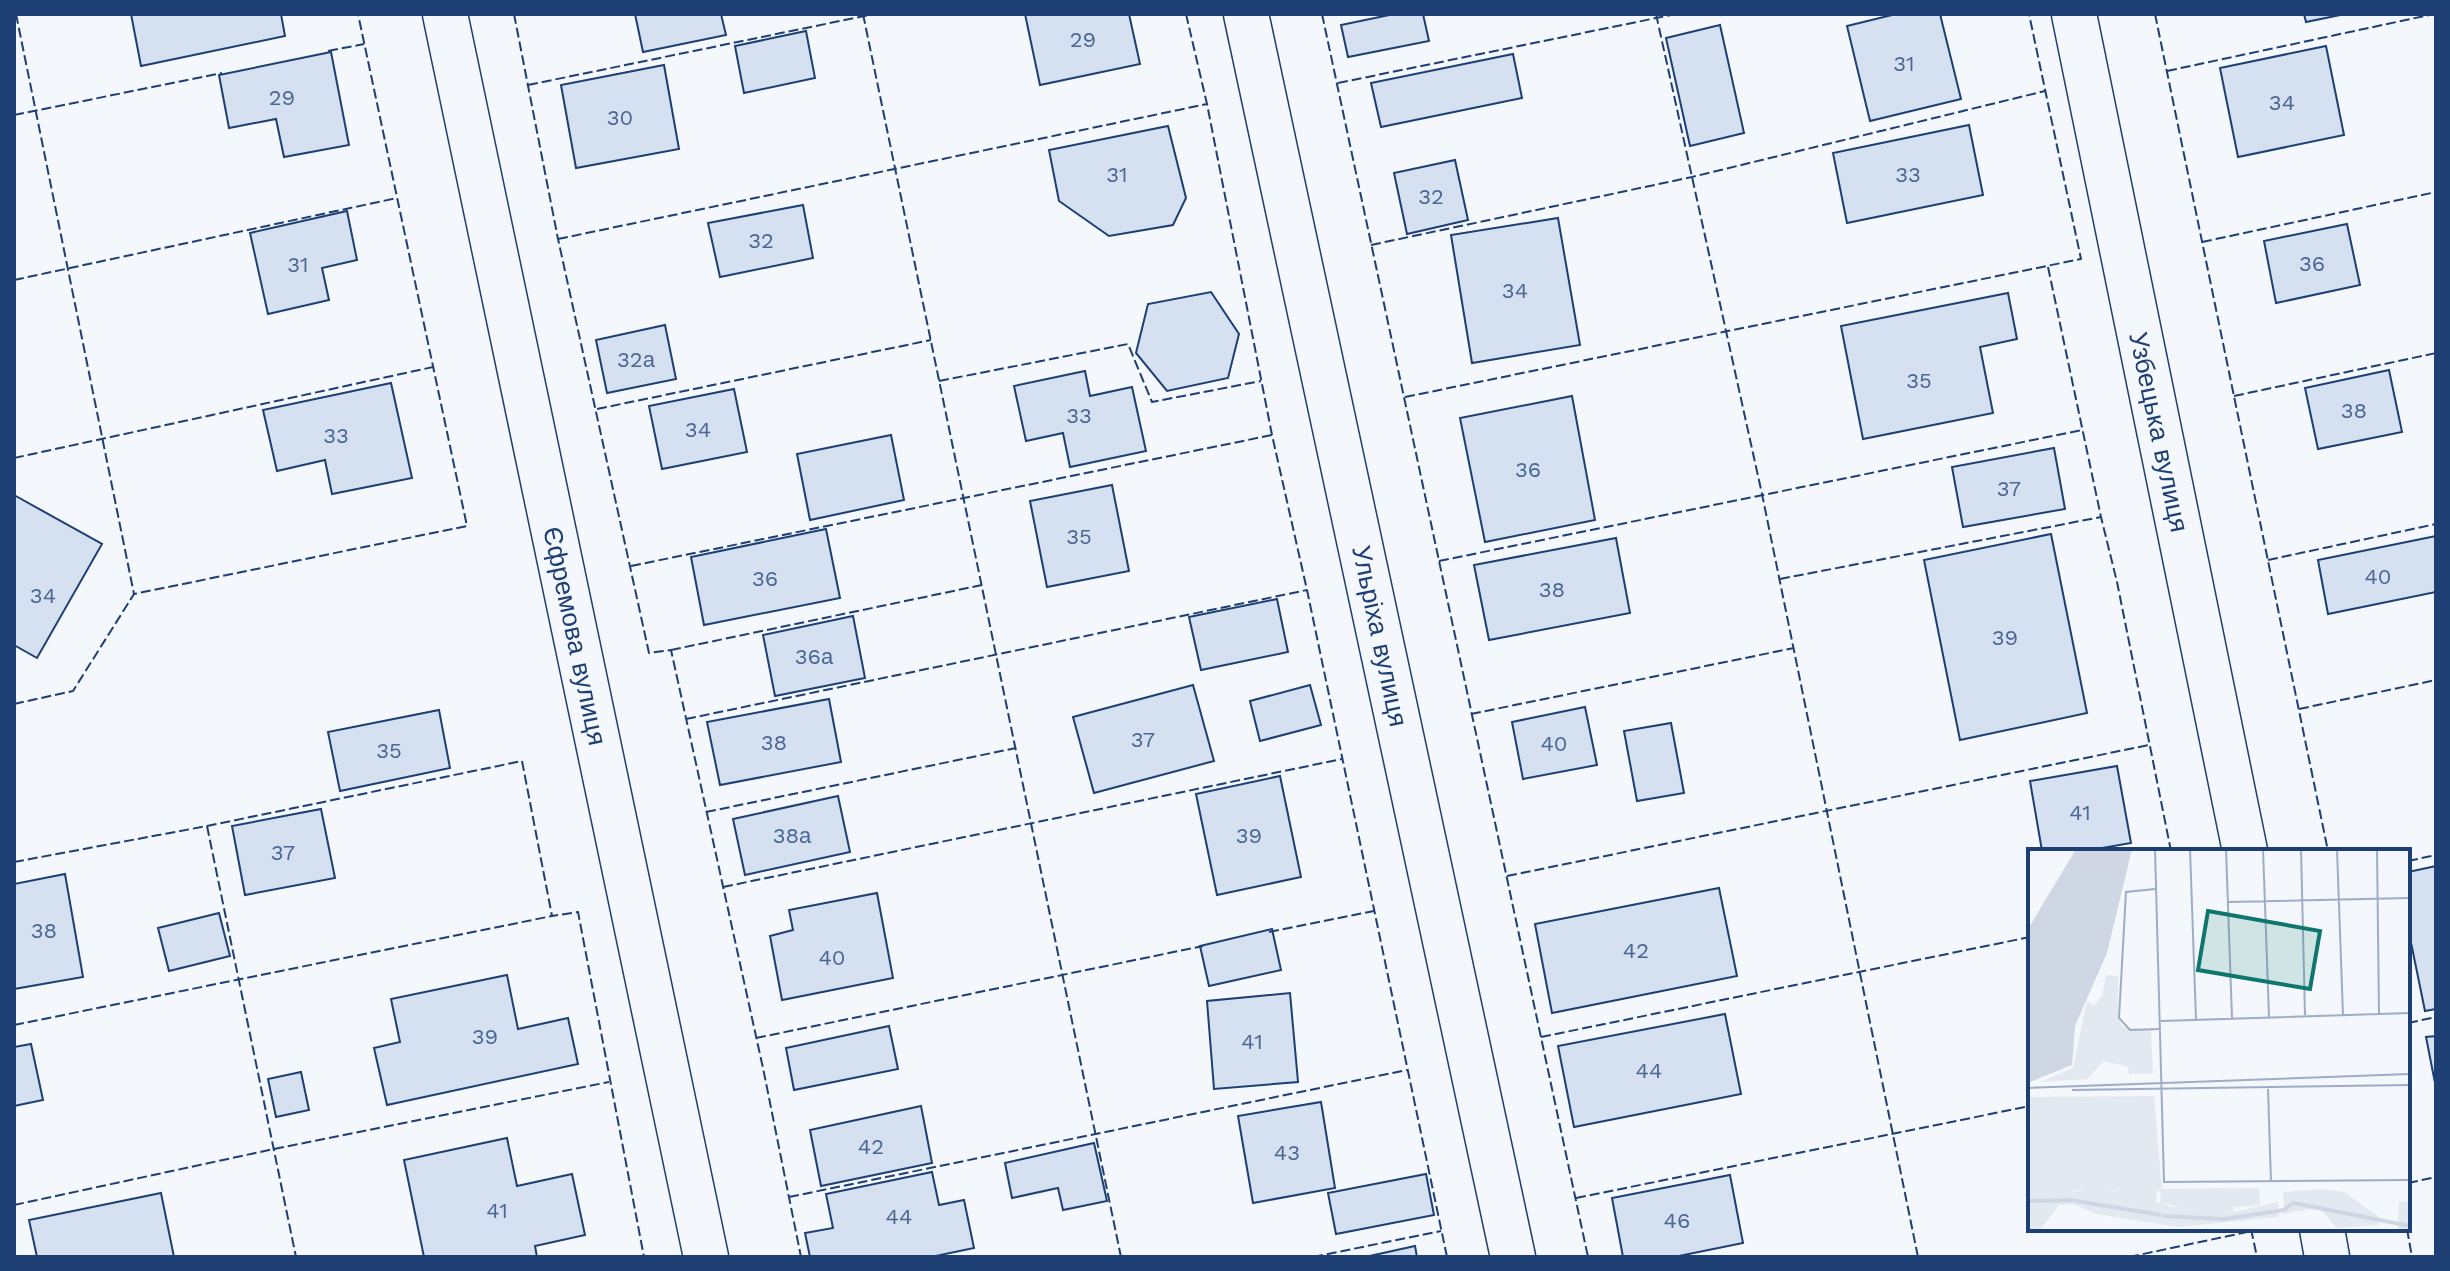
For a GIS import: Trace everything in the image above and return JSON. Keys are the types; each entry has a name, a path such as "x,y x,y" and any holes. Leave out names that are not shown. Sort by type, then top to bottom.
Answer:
{"street":[{"name":"Єфремова вулиця","path":"445,14 706,1257"},
{"name":"Ульріха вулиця","path":"1246,14 1513,1257"},
{"name":"Узбецька вулиця","path":"2074,14 2245,849"},
{"path":"2322,1231 2327,1257"}],"building":[{"path":"131,14 281,14 285,36 141,66"},
{"path":"635,14 721,14 726,35 643,52"},
{"path":"1025,14 1129,14 1140,64 1040,85"},
{"path":"1394,14 1423,14 1429,41 1348,57 1341,25"},
{"path":"1896,14 1940,14 1961,99 1870,121 1847,26"},
{"path":"2304,14 2345,14 2306,22"},
{"path":"1720,25 1744,133 1690,146 1666,38"},
{"path":"806,31 815,78 744,93 735,46"},
{"path":"2326,46 2344,135 2238,157 2220,68"},
{"path":"331,52 349,145 284,157 276,119 229,128 219,75"},
{"path":"1513,54 1522,98 1381,127 1371,83"},
{"path":"664,65 679,149 576,168 561,85"},
{"path":"1969,125 1983,195 1847,223 1833,153"},
{"path":"1168,126 1186,198 1173,225 1109,236 1059,201 1049,150"},
{"path":"1455,160 1468,220 1407,234 1394,173"},
{"path":"803,205 813,258 720,277 708,223"},
{"path":"347,211 357,260 322,268 329,300 268,314 250,233"},
{"path":"1558,218 1580,345 1472,363 1451,235"},
{"path":"2347,224 2360,285 2276,303 2264,241"},
{"path":"1211,292 1239,334 1228,378 1167,391 1136,353 1148,304"},
{"path":"2008,293 2017,339 1980,347 1993,413 1863,439 1841,326"},
{"path":"665,325 676,379 607,393 596,340"},
{"path":"2389,370 2402,432 2318,449 2305,388"},
{"path":"1085,371 1090,396 1132,387 1146,451 1070,467 1063,433 1026,441 1014,386"},
{"path":"391,383 412,478 332,494 325,460 277,471 263,410"},
{"path":"734,389 747,452 662,469 649,406"},
{"path":"1572,396 1595,520 1485,542 1460,418"},
{"path":"891,435 904,500 810,520 797,454"},
{"path":"2054,448 2065,509 1963,527 1952,467"},
{"path":"1112,485 1129,571 1047,587 1030,501"},
{"path":"14,495 102,544 37,658 14,645"},
{"path":"826,529 840,598 704,625 691,557"},
{"path":"2051,534 2087,713 1960,740 1924,560"},
{"path":"2436,536 2436,592 2328,614 2318,560"},
{"path":"1616,538 1630,613 1489,640 1474,565"},
{"path":"1277,599 1288,652 1201,670 1189,617"},
{"path":"853,616 865,678 775,696 763,635"},
{"path":"1193,685 1214,761 1094,793 1073,717"},
{"path":"1310,685 1321,725 1260,741 1250,701"},
{"path":"829,699 841,762 720,785 707,722"},
{"path":"1585,707 1597,765 1523,779 1512,722"},
{"path":"439,710 450,768 340,791 328,732"},
{"path":"1671,723 1684,793 1637,801 1624,731"},
{"path":"2117,766 2131,843 2096,849 2042,849 2030,781"},
{"path":"1280,776 1301,877 1217,895 1196,794"},
{"path":"838,796 850,852 745,875 733,819"},
{"path":"321,809 335,878 245,895 232,826"},
{"path":"2436,866 2436,1009 2425,1011 2410,938 2410,872"},
{"path":"65,874 83,977 14,989 14,884"},
{"path":"1719,888 1737,976 1552,1013 1535,924"},
{"path":"877,893 893,978 782,1000 770,936 793,930 789,910"},
{"path":"219,913 230,956 169,971 158,928"},
{"path":"1272,929 1281,970 1209,986 1200,946"},
{"path":"507,975 518,1029 568,1018 578,1064 387,1105 374,1048 400,1042 391,999"},
{"path":"1290,993 1298,1082 1214,1089 1207,1001"},
{"path":"1725,1014 1741,1094 1574,1127 1558,1046"},
{"path":"889,1026 898,1069 794,1090 786,1048"},
{"path":"2436,1036 2436,1088 2426,1037"},
{"path":"31,1044 43,1100 14,1106 14,1047"},
{"path":"301,1072 309,1110 276,1117 268,1079"},
{"path":"1321,1102 1335,1188 1253,1203 1238,1116"},
{"path":"921,1106 932,1163 821,1186 810,1130"},
{"path":"507,1138 517,1186 572,1174 585,1235 535,1246 537,1257 424,1257 404,1160"},
{"path":"1094,1143 1107,1201 1063,1210 1058,1188 1012,1198 1005,1163"},
{"path":"932,1172 939,1205 964,1200 974,1248 931,1257 810,1257 805,1233 833,1228 826,1194"},
{"path":"1426,1174 1434,1215 1336,1234 1328,1193"},
{"path":"1730,1175 1743,1243 1674,1257 1623,1257 1612,1198"},
{"path":"161,1193 174,1257 37,1257 29,1220"},
{"path":"1415,1246 1417,1257 1365,1257"}],"fence":[{"path":"16,14 134,594"},
{"path":"14,704 73,691 134,594 467,526 358,14"},
{"path":"514,14 558,239 649,653 671,650 763,1068 801,1257"},
{"path":"863,14 1121,1257"},
{"path":"528,85 874,14"},
{"path":"1186,14 1447,1257"},
{"path":"1322,14 1588,1257"},
{"path":"1656,14 1762,494 1918,1257"},
{"path":"1338,83 1676,14"},
{"path":"1405,397 2081,259 2029,14"},
{"path":"2155,14 2328,849"},
{"path":"2167,71 2434,14"},
{"path":"328,51 364,44"},
{"path":"14,115 222,73"},
{"path":"1371,245 1692,177 2045,91"},
{"path":"558,239 1207,104"},
{"path":"2202,242 2436,192"},
{"path":"14,280 397,198"},
{"path":"2048,267 2117,582 2171,849"},
{"path":"597,409 931,340"},
{"path":"939,381 1128,344 1152,402 1261,381"},
{"path":"2234,396 2436,353"},
{"path":"14,458 433,367"},
{"path":"1439,561 2082,430"},
{"path":"631,566 1272,435"},
{"path":"1780,579 2101,517"},
{"path":"2268,560 2436,524"},
{"path":"671,650 982,585"},
{"path":"686,719 1307,590"},
{"path":"1471,714 1794,648"},
{"path":"2299,709 2436,680"},
{"path":"1507,876 2149,745"},
{"path":"706,812 1016,748"},
{"path":"723,887 1342,759"},
{"path":"14,862 522,761 552,916 578,912 644,1257"},
{"path":"207,826 296,1257"},
{"path":"2410,861 2436,855"},
{"path":"1269,932 1374,911"},
{"path":"14,1025 552,916"},
{"path":"1541,1037 2028,937"},
{"path":"756,1038 1203,946"},
{"path":"2410,1023 2436,1017"},
{"path":"789,1197 1407,1070"},
{"path":"14,1205 609,1082"},
{"path":"1576,1198 2028,1106"},
{"path":"2410,1183 2436,1177"},
{"path":"1313,1257 1441,1231"},
{"path":"2251,1231 2257,1257"},
{"path":"2129,1257 2252,1231"},
{"path":"2407,1231 2412,1257"}]}
